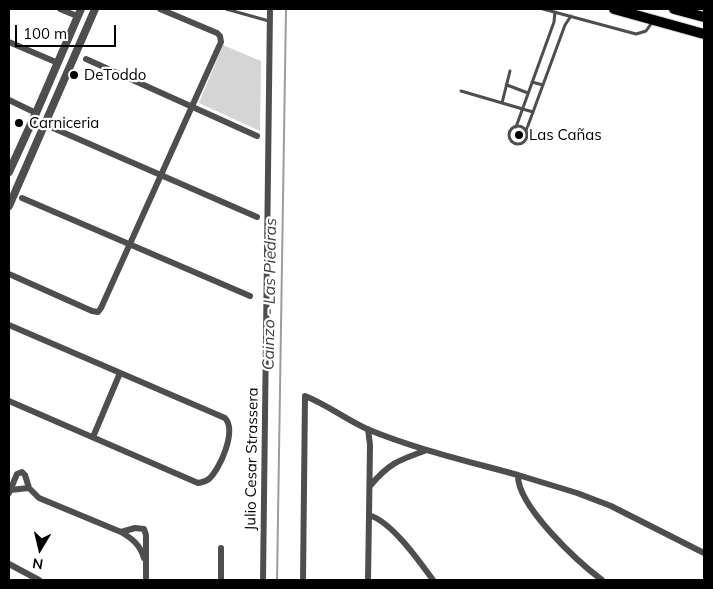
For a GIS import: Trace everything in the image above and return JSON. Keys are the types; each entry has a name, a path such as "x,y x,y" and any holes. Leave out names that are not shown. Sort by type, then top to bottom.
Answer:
{"main road":[{"path":"614,9 704,34"},
{"path":"674,9 704,17"}],"street":[{"path":"9,172 12,159 35,116 79,13 60,9"},
{"path":"9,206 95,9"},
{"path":"9,274 92,311 98,312 101,308 221,42 220,36 160,9"},
{"name":"Julio Cesar Strassera","path":"263,580 270,9"},
{"path":"9,42 58,63"},
{"path":"86,59 257,136"},
{"path":"9,100 35,116 44,124"},
{"path":"53,128 257,216"},
{"path":"22,198 250,296"},
{"path":"9,325 225,418 230,426 225,450 209,478 198,483 9,401"},
{"path":"93,437 120,373"},
{"path":"304,580 305,396 314,399 346,419 368,429 427,450 518,475 611,506 704,553"},
{"path":"368,429 370,445 368,580"},
{"path":"370,486 388,466 427,450"},
{"path":"9,492 17,474 22,472 25,475 28,488 39,498 121,532 133,539 146,562"},
{"path":"518,475 520,488 536,514 565,548 602,580"},
{"path":"9,492 28,488"},
{"path":"369,515 376,517 411,550 433,580"},
{"path":"121,532 135,528 144,529 146,535 146,580"},
{"path":"221,548 221,580"},
{"path":"9,564 39,580"}],"lane":[{"path":"226,9 270,21"},
{"path":"543,9 636,34 646,31 654,20"},
{"path":"555,12 554,22 516,126 510,132 510,138 514,143 520,144 525,141 526,131 565,25 571,16"},
{"path":"502,103 510,72"},
{"path":"532,82 543,85"},
{"path":"507,85 528,93"},
{"path":"461,91 533,112"},
{"path":"516,126 522,127 526,131"}],"shaded area":[{"path":"223,45 261,61 260,131 199,103"}],"waterway":[{"name":"Cainzo - Las Piedras","path":"277,580 286,9"}],"place":[{"name":"DeToddo","path":"74,75"},
{"name":"Carniceria","path":"19,123"},
{"name":"Las Cañas","path":"519,135"}]}
